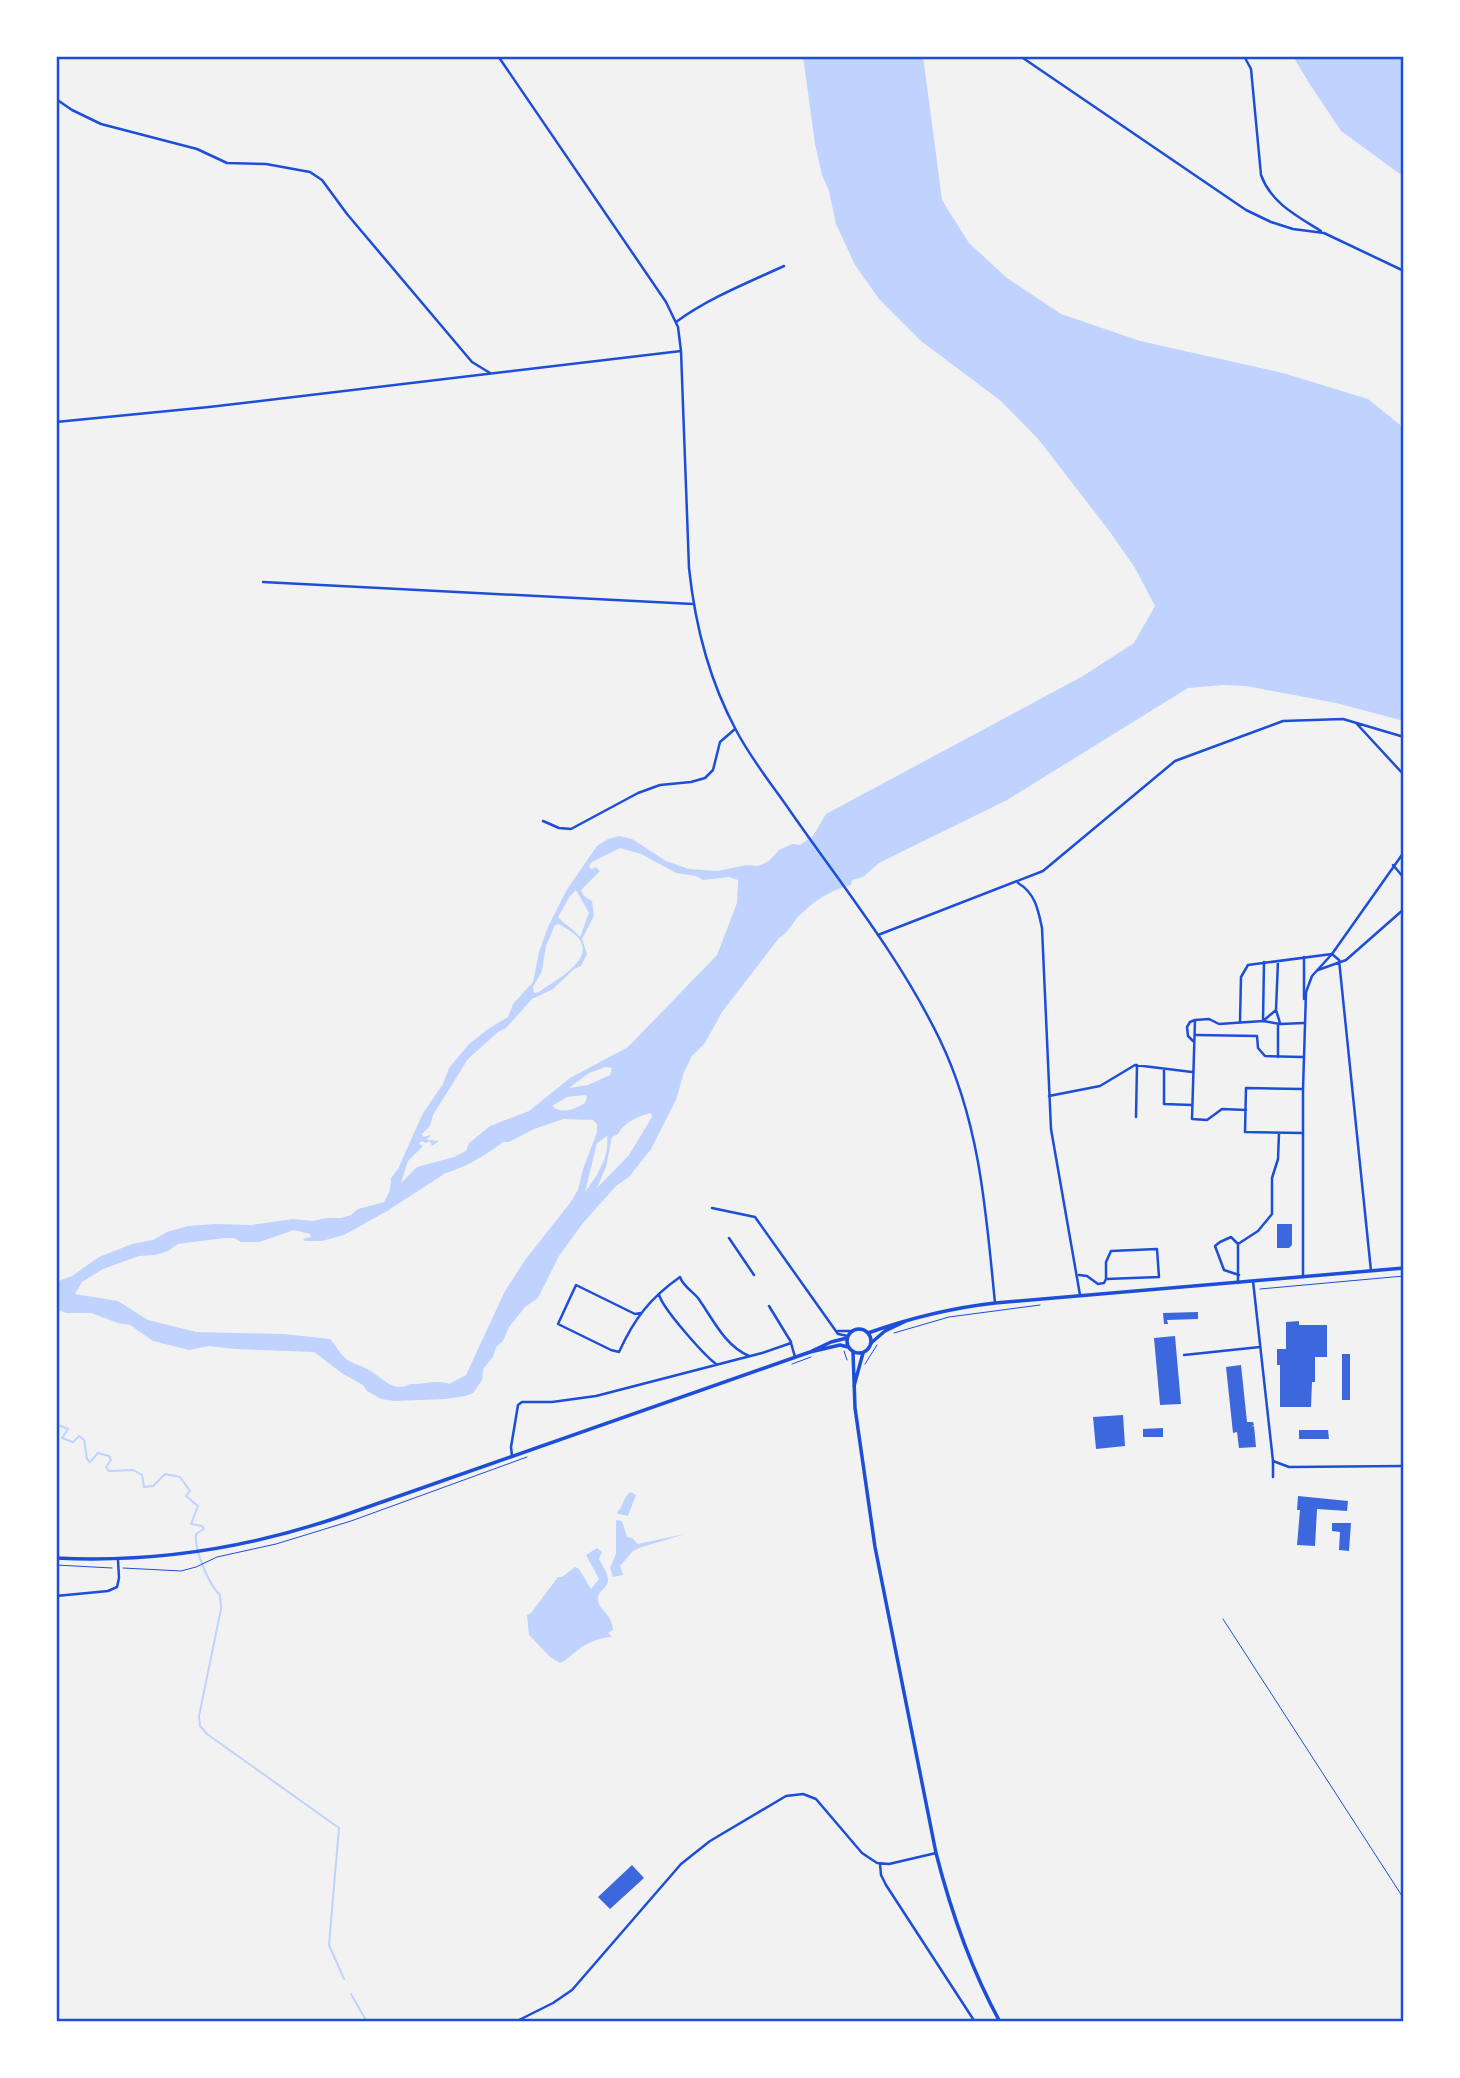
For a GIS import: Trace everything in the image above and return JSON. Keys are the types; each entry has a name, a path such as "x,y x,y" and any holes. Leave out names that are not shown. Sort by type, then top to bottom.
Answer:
{"main road":[{"path":"810,1355 831,1342 847,1337 852,1331 859,1329 868,1333 954,1308 1404,1268"},
{"path":"854,1388 863,1353 885,1331 908,1320"},
{"path":"868,1333 871,1343"},
{"path":"847,1337 848,1347"},
{"path":"56,1558 118,1560 188,1553 254,1542 303,1530 795,1357 840,1345 853,1352 863,1353"},
{"path":"853,1352 855,1408 876,1554 936,1853 964,1943 1000,2022"}],"street":[{"path":"499,56 666,302 676,322 681,351 689,568 693,604 718,693 735,729 761,771 903,972 940,1040 967,1110 983,1183 995,1303"},
{"path":"1020,56 1246,210 1293,229 1324,233"},
{"path":"1244,56 1251,69 1261,175 1275,200 1324,233 1404,271"},
{"path":"56,99 101,124 197,149 227,163 266,164 310,172 322,180 347,214 472,362 490,373"},
{"path":"676,322 719,295 754,282 784,266"},
{"path":"56,422 209,407 681,351"},
{"path":"262,582 693,604"},
{"path":"878,935 1018,883 1043,871 1175,761 1283,722 1343,719 1404,737"},
{"path":"1357,724 1404,775"},
{"path":"542,821 570,829 638,793 660,785 705,778 713,769 720,742 735,729"},
{"path":"1304,999 1318,970 1404,852"},
{"path":"1393,865 1404,878"},
{"path":"1018,883 1027,889 1037,904 1042,928 1053,1146 1068,1234 1079,1275 1080,1295"},
{"path":"1318,970 1341,963 1404,909"},
{"path":"1240,1023 1242,973 1250,964 1332,954"},
{"path":"1332,954 1341,963 1371,1271"},
{"path":"1303,1277 1304,957"},
{"path":"1278,961 1278,1058"},
{"path":"1263,1021 1264,962"},
{"path":"1263,1021 1276,1010"},
{"path":"1194,1042 1188,1036 1187,1028 1190,1022 1195,1020 1209,1019 1219,1024 1263,1021 1279,1024 1304,1023"},
{"path":"1195,1020 1192,1119 1206,1120 1223,1109 1246,1110"},
{"path":"1195,1035 1257,1036 1260,1051 1268,1057 1303,1057"},
{"path":"1049,1096 1100,1086 1137,1065 1193,1072"},
{"path":"1136,1117 1137,1065"},
{"path":"1164,1070 1164,1104 1192,1105"},
{"path":"1303,1090 1246,1088 1245,1132 1303,1133"},
{"path":"1238,1244 1258,1231 1272,1214 1272,1176 1278,1157 1279,1133"},
{"path":"1403,1153 1404,1158"},
{"path":"712,1208 755,1217 835,1330 847,1337"},
{"path":"1238,1275 1223,1268 1215,1246 1231,1237 1238,1244 1238,1275 1238,1283"},
{"path":"729,1238 754,1275"},
{"path":"1079,1275 1087,1276 1098,1284 1104,1283 1111,1251 1157,1249 1159,1289"},
{"path":"1106,1279 1158,1277"},
{"path":"641,1314 635,1314 576,1285 558,1324 617,1352 632,1324 641,1314 652,1298 680,1278 729,1342 749,1356"},
{"path":"1253,1281 1273,1477"},
{"path":"661,1291 660,1300 702,1351 717,1364"},
{"path":"769,1306 791,1343 795,1357"},
{"path":"835,1330 852,1331"},
{"path":"512,1456 511,1441 518,1407 522,1402 581,1399 791,1343"},
{"path":"1184,1354 1261,1347"},
{"path":"1273,1461 1289,1467 1404,1466"},
{"path":"56,1596 108,1591 117,1587 118,1560"},
{"path":"515,2022 572,1990 689,1857 720,1834 778,1799 798,1793 816,1799 862,1853 880,1864 936,1853"},
{"path":"880,1864 886,1885 975,2022"}],"path":[{"path":"1254,1289 1404,1276"},
{"path":"889,1334 939,1319 1043,1304"},
{"path":"859,1363 866,1365 880,1340"},
{"path":"841,1348 853,1363"},
{"path":"787,1366 810,1355"},
{"path":"56,1565 181,1571 351,1521 530,1456"},
{"path":"1223,1619 1404,1899"}],"water":[{"path":"803,56 923,56 942,200 969,243 1007,278 1061,314 1140,341 1283,373 1368,399 1404,428 1404,721 1336,703 1246,686 1188,688 1007,800 879,863 863,877 852,880 851,885 819,899 779,938 722,1012 705,1043 692,1056 676,1100 651,1149 629,1177 616,1186 583,1223 559,1256 538,1298 525,1307 509,1327 503,1341 496,1347 493,1357 483,1369 482,1380 473,1393 446,1399 381,1399 314,1352 209,1346 189,1350 153,1341 130,1325 91,1313 66,1313 56,1309 56,1282 72,1276 99,1257 132,1244 153,1240 167,1232 188,1226 251,1225 293,1219 313,1221 341,1218 358,1209 384,1202 390,1190 391,1178 398,1169 423,1113 443,1084 449,1068 469,1044 508,1017 513,1004 533,982 539,952 548,927 566,891 597,846 608,839 619,836 632,839 666,861 689,869 718,871 746,865 758,866 769,861 779,850 792,844 800,845 813,836 826,814 1083,676 1134,643 1155,606 1135,568 1039,440 1001,401 921,341 879,299 855,265 836,224 815,144","holes":["620,848 641,854 676,873 696,876 703,880 729,877 738,880 737,903 717,955 628,1047 570,1078 529,1111 490,1126 469,1143 466,1151 417,1167 401,1183 408,1161 423,1146 419,1144 421,1141 430,1141 432,1146 439,1141 428,1140 431,1135 423,1137 422,1134 430,1126 433,1115 468,1059 506,1028 532,999 553,989 574,969 581,966 587,954 582,939 594,916 592,901 584,896 581,890 600,871 589,866","576,890 589,913 580,937 558,917 570,896","559,924 578,937 583,948 577,963 570,970 534,993 533,987 542,971 546,946 555,925","606,1067 612,1068 610,1075 588,1085 569,1088 589,1073","567,1097 587,1097 585,1103 568,1110 552,1106","651,1113 652,1117 629,1155 597,1188 606,1167 612,1137 628,1123","563,1119 593,1120 597,1124 597,1132 578,1190 505,1291 466,1375 449,1384 434,1382 398,1387 387,1383 346,1359 330,1339 283,1334 196,1332 148,1320 118,1301 75,1294 82,1282 103,1269 139,1256 168,1251 178,1244 225,1238 234,1238 241,1242 259,1242 294,1230 310,1234 311,1237 303,1239 305,1241 322,1241 344,1235 389,1210 398,1198 427,1177 458,1169 503,1142 509,1142 534,1129","607,1136 605,1158 585,1192 597,1143"]},
{"path":"1293,56 1404,56 1404,177 1341,131"},
{"path":"631,1492 636,1495 628,1516 618,1514 626,1496"},
{"path":"616,1520 622,1521 627,1537 638,1544 685,1534 633,1551 620,1566 623,1575 613,1577 610,1568 616,1554"},
{"path":"597,1548 602,1552 599,1559 608,1580 598,1600 612,1624 613,1630 608,1633 612,1637 586,1645 560,1663 550,1657 529,1635 527,1615 558,1577 575,1567 591,1589 599,1579 586,1555"}],"building":[{"path":"1277,1224 1292,1224 1292,1245 1289,1248 1277,1248"},
{"path":"1198,1312 1198,1319 1167,1320 1168,1324 1164,1324 1163,1313"},
{"path":"1299,1321 1299,1325 1327,1325 1327,1357 1315,1357 1311,1407 1280,1407 1280,1365 1277,1365 1277,1349 1286,1349 1286,1322"},
{"path":"1175,1336 1181,1404 1160,1405 1154,1338"},
{"path":"1342,1354 1350,1354 1350,1400 1342,1400"},
{"path":"1241,1365 1247,1422 1253,1422 1251,1427 1254,1426 1256,1447 1239,1448 1237,1432 1233,1433 1226,1367"},
{"path":"1123,1415 1125,1446 1096,1449 1093,1417"},
{"path":"1163,1428 1163,1437 1143,1437 1143,1429"},
{"path":"1299,1430 1328,1430 1329,1439 1299,1439"},
{"path":"1298,1496 1348,1501 1347,1511 1317,1509 1315,1546 1297,1545 1300,1510 1297,1510"},
{"path":"1332,1523 1351,1523 1349,1551 1339,1550 1340,1532 1332,1531"},
{"path":"632,1865 644,1878 610,1909 598,1897"}],"waterway":[{"path":"386,1207 440,1172"},
{"path":"56,1424 68,1429 62,1438 73,1442 79,1436 84,1440 87,1459 90,1462 98,1453 109,1456 111,1460 106,1467 109,1471 133,1470 142,1475 144,1487 153,1486 165,1474 180,1477 190,1491 186,1496 198,1506 191,1524 204,1529 196,1534 197,1549 207,1576 220,1595 221,1609 199,1716 200,1726 207,1734 339,1828 329,1945 344,1979"},
{"path":"351,1994 367,2022"}]}
